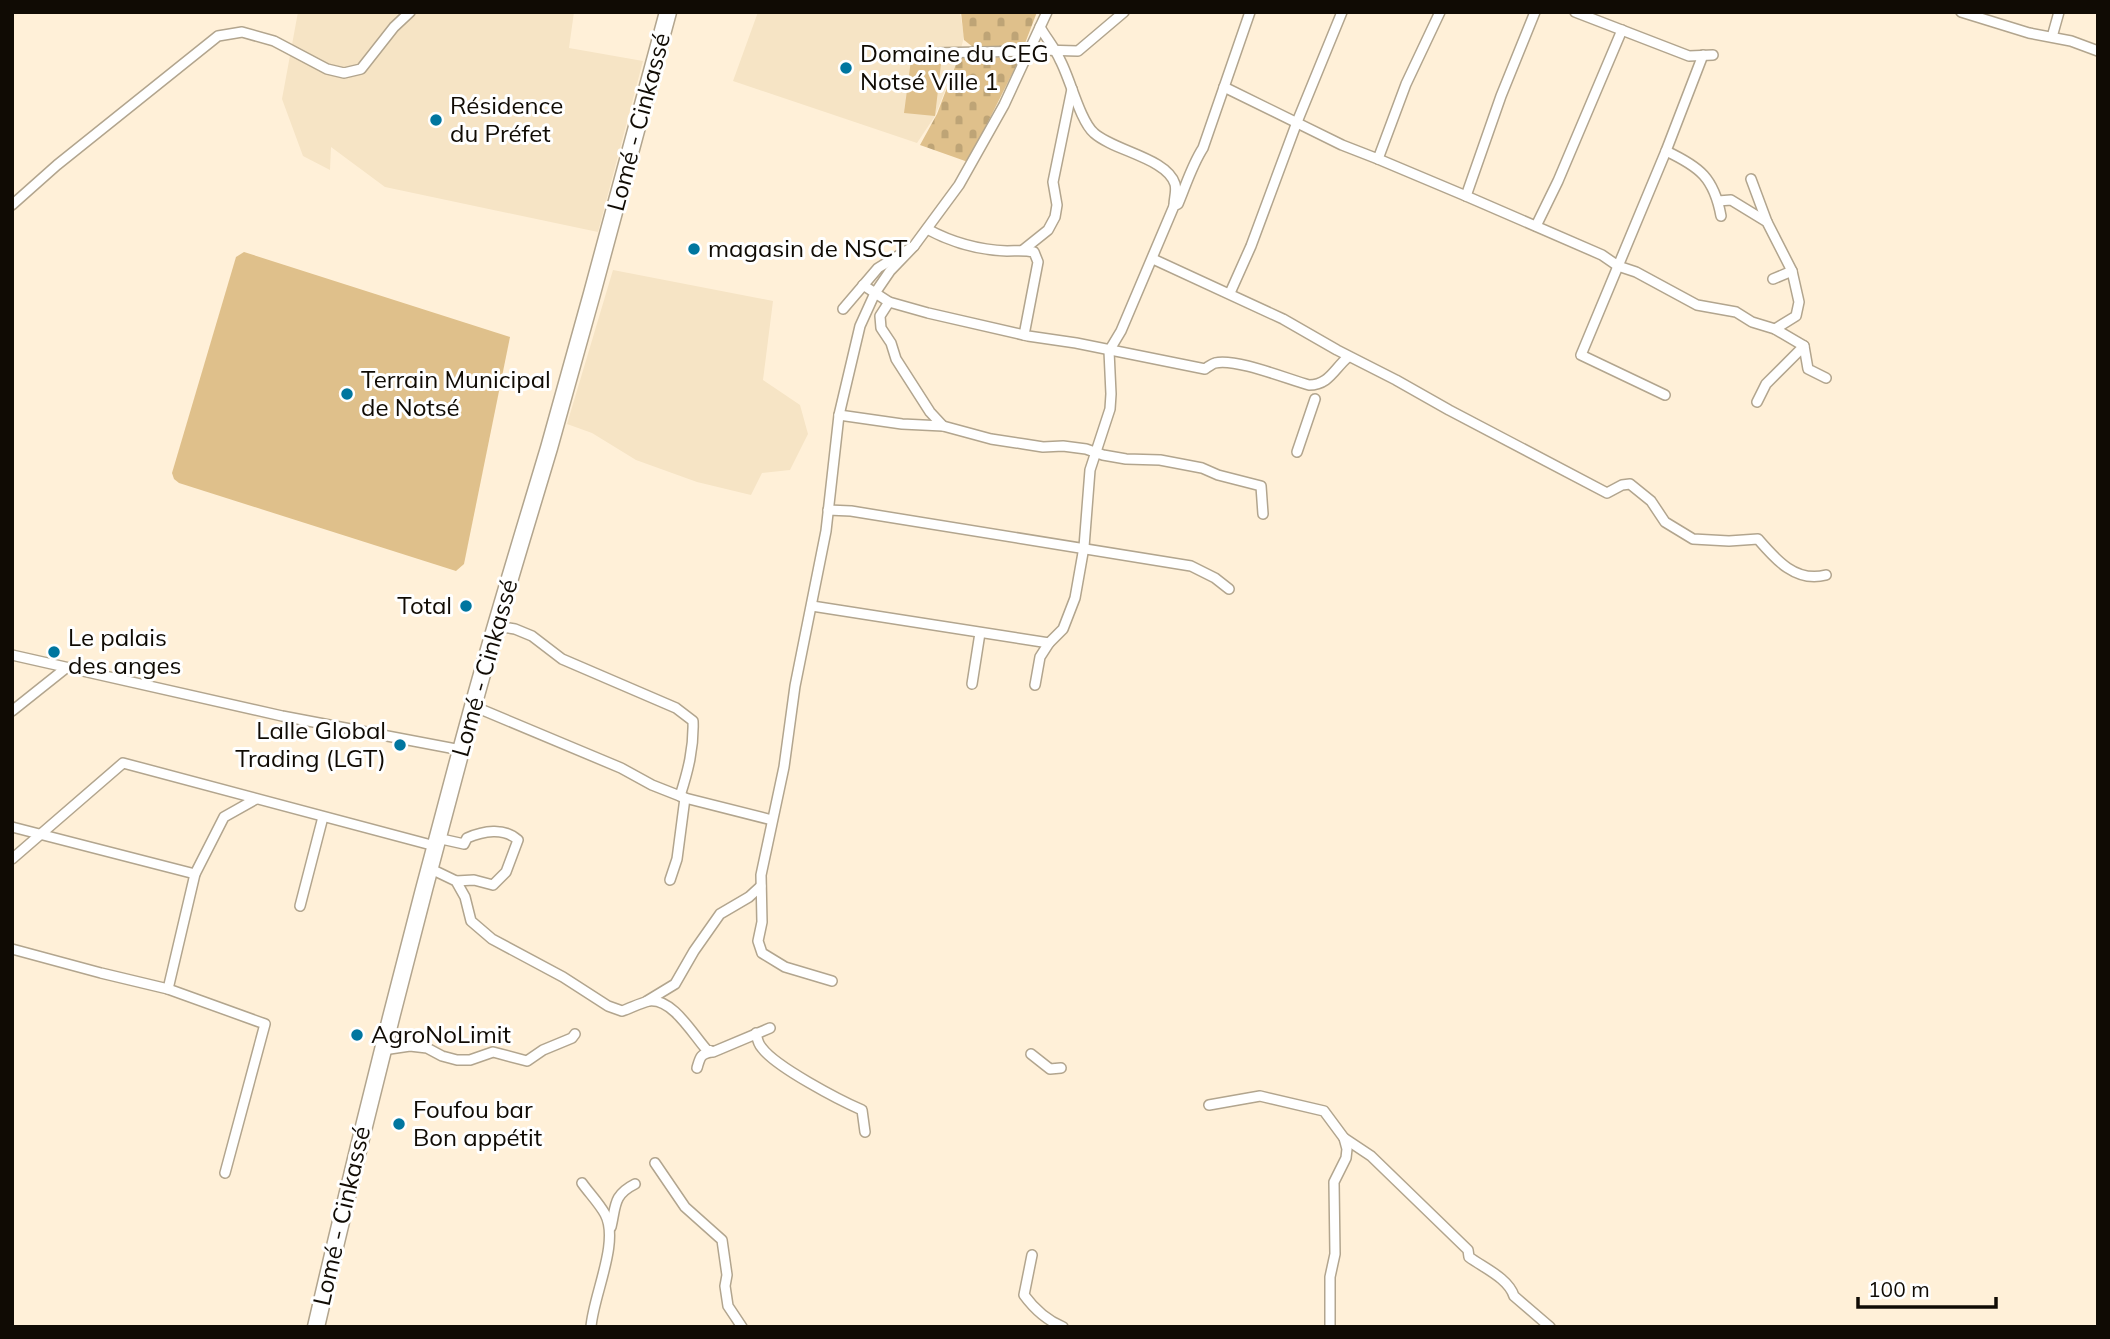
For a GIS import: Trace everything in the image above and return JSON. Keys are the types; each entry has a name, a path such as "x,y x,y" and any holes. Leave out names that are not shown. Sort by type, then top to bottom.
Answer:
{"highway":[{"name":"Lomé - Cinkassé","path":"316,1327 429,868 602,258 668,12"}],"street":[{"path":"12,205 57,165 218,36 242,32 274,41 327,69 344,73 361,69 394,27 410,12"},
{"path":"832,981 785,967 762,953 758,941 761,922 761,875 784,767 795,686 812,606 828,510 839,415 860,326 875,293 890,271 914,246 959,184 979,151 1047,12"},
{"path":"933,53 1078,51 1124,12"},
{"path":"1174,206 1178,204 1194,163 1203,148 1250,12"},
{"path":"1230,293 1251,246 1342,12"},
{"path":"1378,159 1406,85 1440,12"},
{"path":"1466,196 1501,96 1535,12"},
{"path":"1575,12 1689,56 1713,55"},
{"path":"1961,12 2029,33 2071,41 2098,51"},
{"path":"2052,37 2059,12"},
{"path":"1035,685 1040,657 1063,629 1075,598 1084,547 1090,471 1110,409 1109,351 1121,331 1153,259 1174,206 1176,188 1170,174 1162,167 1109,144 1092,132 1055,50 1040,27"},
{"path":"1536,226 1622,30"},
{"path":"1665,395 1581,355 1703,55"},
{"path":"1023,250 1048,230 1055,217 1057,205 1053,182 1072,87"},
{"path":"1224,87 1342,145 1602,255 1618,266 1636,272 1697,304 1736,312 1752,322 1775,329 1804,346 1808,369 1826,378"},
{"path":"1666,151 1690,162 1708,178 1721,216"},
{"path":"1751,179 1767,222 1792,271 1799,302 1796,316 1775,329"},
{"path":"1718,201 1731,200 1767,222"},
{"path":"927,229 943,238 964,244 1034,252 1038,262 1024,335"},
{"path":"843,309 878,268 914,246"},
{"path":"1153,259 1283,319 1607,493 1630,484 1651,501 1665,522 1693,539 1758,539 1771,555 1791,571 1815,578 1826,575"},
{"path":"1773,279 1792,271"},
{"path":"863,285 889,302 1024,335 1205,369 1214,363 1229,363 1254,368 1309,386 1317,386 1328,380 1348,356"},
{"path":"889,302 880,316 881,328 891,343 896,359 922,401 943,426"},
{"path":"1757,402 1766,384 1804,346"},
{"path":"1297,452 1315,399"},
{"path":"839,415 902,425 943,426 1002,441 1043,447 1074,447 1126,459 1149,459 1202,468 1261,486 1263,514"},
{"path":"828,510 850,511 1084,547 1191,566 1229,589"},
{"path":"812,606 1049,643"},
{"path":"496,626 515,629 532,636 562,659 676,708 693,721 693,740 682,797 677,859 670,880"},
{"path":"972,684 980,633"},
{"path":"12,655 282,716 461,750"},
{"path":"12,711 66,668"},
{"path":"473,706 621,768 682,797 772,820"},
{"path":"12,859 123,763 323,817 436,842 464,844 467,838 474,835 503,831 517,840 506,872 493,885 474,880 456,881 429,868"},
{"path":"168,989 195,874 224,817 256,799"},
{"path":"300,906 323,817"},
{"path":"12,827 195,874"},
{"path":"456,881 465,897 471,920 492,940 563,977 608,1006 622,1011 647,1001 675,984 720,914 749,897 761,886"},
{"path":"12,949 168,989 265,1024 225,1173"},
{"path":"647,1001 659,1001 675,1010 706,1049 713,1052"},
{"path":"700,1056 729,1047 770,1028"},
{"path":"756,1033 760,1047 777,1063 839,1100 862,1110 865,1132"},
{"path":"383,1050 410,1046 427,1048 457,1060 470,1060 493,1052 527,1061 575,1034"},
{"path":"696,1068 700,1056 698,1040"},
{"path":"1031,1054 1050,1069 1061,1068"},
{"path":"1209,1105 1260,1096 1325,1111 1344,1139 1346,1158 1334,1182 1335,1254 1330,1277 1330,1327"},
{"path":"1344,1139 1371,1156 1468,1250 1469,1257 1496,1275 1513,1291 1514,1296 1550,1327"},
{"path":"655,1163 685,1206 722,1240 728,1306 742,1327"},
{"path":"582,1182 606,1215 609,1236"},
{"path":"591,1327 617,1198 635,1184"},
{"path":"1031,1255 1024,1295 1049,1321 1063,1327"}],"shaded area":[{"path":"298,12 574,12 569,48 643,61 598,232 385,187 331,147 330,170 303,156 282,99"},
{"name":"Domaine du CEG Notsé Ville 1","path":"758,12 960,12 964,37 935,116 917,143 733,81"},
{"path":"613,270 773,301 763,380 800,405 808,434 790,470 762,473 751,495 697,482 636,460 592,433 567,424"}],"green space":[{"path":"961,12 1037,12 1024,46 973,47 964,40"},
{"path":"959,56 1020,58 968,162 920,145 937,114"},
{"path":"911,60 941,64 935,116 904,113"},
{"name":"Terrain Municipal de Notsé","path":"244,252 510,337 464,564 456,571 179,483 174,479 172,473 236,257"}],"place":[{"name":"Domaine du CEG Notsé Ville 1","path":"846,68"},
{"name":"Résidence du Préfet","path":"436,120"},
{"name":"magasin de NSCT","path":"694,249"},
{"name":"Terrain Municipal de Notsé","path":"347,394"},
{"name":"Total","path":"466,606"},
{"name":"Le palais des anges","path":"54,652"},
{"name":"Lalle Global Trading (LGT)","path":"400,745"},
{"name":"AgroNoLimit","path":"357,1035"},
{"name":"Foufou bar Bon appétit","path":"399,1124"}]}
